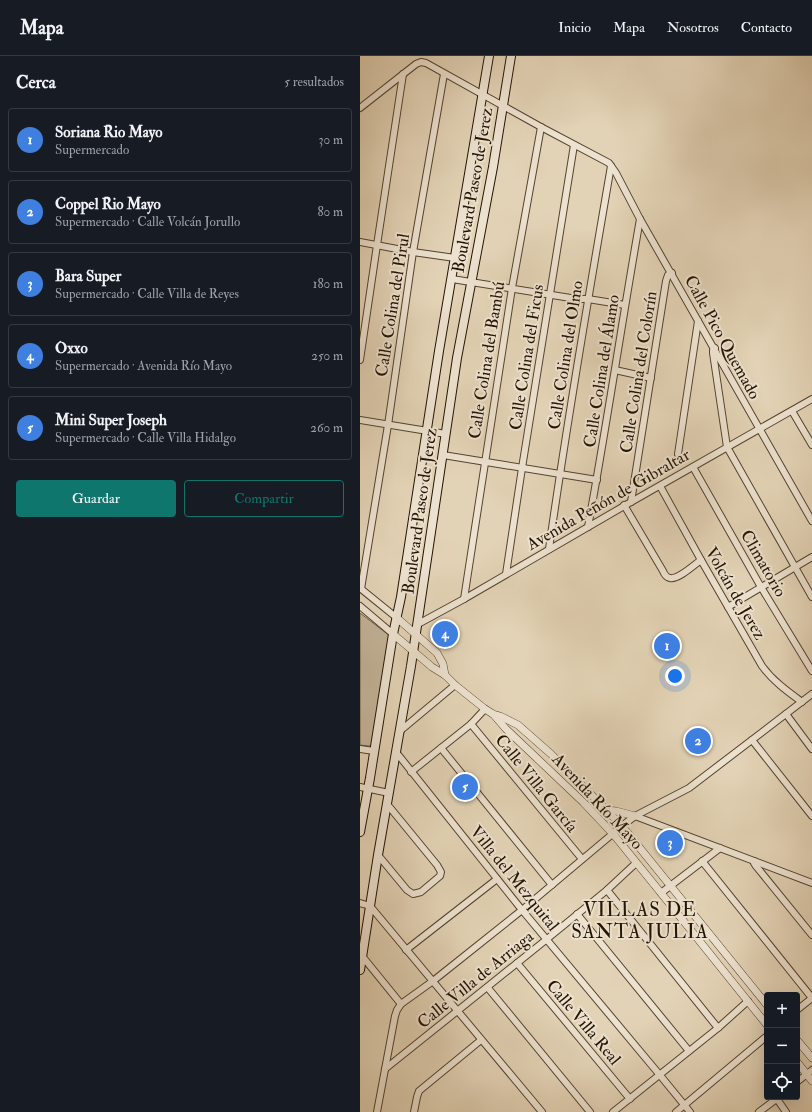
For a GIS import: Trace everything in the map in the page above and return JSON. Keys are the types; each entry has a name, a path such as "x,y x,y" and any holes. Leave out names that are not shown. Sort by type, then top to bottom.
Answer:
{"main road":[{"name":"Boulevard Paseo de Jerez","path":"360,828 364,788 374,751 393,634 401,598 439,350 489,56"},
{"name":"Boulevard Paseo de Jerez","path":"360,970 378,855 418,624 457,358 493,167 511,56"}],"street":[{"path":"360,109 416,64 421,62 426,63 574,145 605,160 611,166"},
{"path":"360,360 404,74"},
{"name":"Calle Colina del Pirul","path":"360,589 388,424 413,252 444,74"},
{"name":"Calle Colina del Bambú","path":"464,599 512,288 541,127"},
{"name":"Calle Colina del Ficus","path":"506,574 574,145"},
{"name":"Calle Pico Quemado","path":"611,166 812,521"},
{"name":"Calle Colina del Olmo","path":"549,549 588,299 611,166"},
{"name":"Calle Colina del Álamo","path":"588,527 640,219"},
{"path":"360,242 455,258"},
{"name":"Calle Colina del Colorín","path":"631,502 666,281 668,275 672,273"},
{"path":"452,279 577,299 588,299 625,305"},
{"path":"678,454 698,321"},
{"path":"714,348 714,359 727,447 812,596"},
{"path":"615,370 651,378"},
{"name":"Avenida Peñón de Gibraltar","path":"418,624 812,400"},
{"path":"792,411 812,444"},
{"path":"360,420 446,434"},
{"path":"443,456 597,480"},
{"name":"Climatorio","path":"693,467 761,587 812,671"},
{"name":"Volcán de Jerez","path":"660,486 762,666 778,684 802,702"},
{"path":"624,506 667,577 672,578 681,574 701,560"},
{"path":"728,606 812,557"},
{"name":"Avenida Río Mayo","path":"360,589 437,653 445,674"},
{"name":"Avenida Río Mayo","path":"360,606 432,667 445,674 455,685 485,710 518,725 551,754 622,826 764,1000"},
{"path":"400,731 455,685"},
{"path":"377,1112 395,1016 401,1004 433,981 522,910 635,816 689,788 812,694"},
{"path":"411,772 471,724 485,710"},
{"name":"Avenida Río Mayo","path":"493,714 506,729 583,802 613,834 764,1021"},
{"path":"786,714 812,749"},
{"name":"Calle Villa García","path":"471,724 582,859"},
{"path":"752,740 812,816"},
{"path":"441,748 552,884"},
{"path":"360,749 374,751"},
{"name":"Villa del Mezquital","path":"396,752 496,879 660,1074 690,1112"},
{"path":"364,788 389,792"},
{"path":"378,855 407,890 413,894 421,892 440,876 441,872 437,865 387,804"},
{"path":"606,810 635,816 812,883"},
{"path":"661,893 720,848"},
{"path":"702,861 812,998 800,1008"},
{"path":"754,861 756,866 812,935"},
{"name":"Calle Villa de Arriaga","path":"385,1069 488,988 607,890 636,863"},
{"path":"406,950 496,879"},
{"path":"607,890 718,1028"},
{"path":"360,903 370,906 542,1112"},
{"path":"577,914 689,1051"},
{"path":"362,956 401,1004"},
{"name":"Calle Villa Real","path":"517,963 630,1099"},
{"path":"488,988 590,1112"},
{"path":"613,1112 718,1028 748,1001"},
{"path":"676,1112 764,1038"},
{"path":"414,1112 419,1091 481,1040"},
{"path":"800,1044 812,1058"},
{"path":"800,1064 810,1072 812,1081"},
{"path":"800,1080 810,1072"},
{"path":"759,1112 775,1100"},
{"path":"779,1100 786,1112"}],"shaded area":[{"path":"360,613 390,636 372,745 369,746 360,745"}],"place":[{"name":"Oxxo","path":"445,634"},
{"name":"Soriana Rio Mayo","path":"667,646"},
{"name":"Coppel Rio Mayo","path":"698,741"},
{"name":"Mini Super Joseph","path":"465,787"},
{"name":"Bara Super","path":"670,843"}],"district":[{"name":"VILLAS DE SANTA JULIA","path":"640,920"}]}
